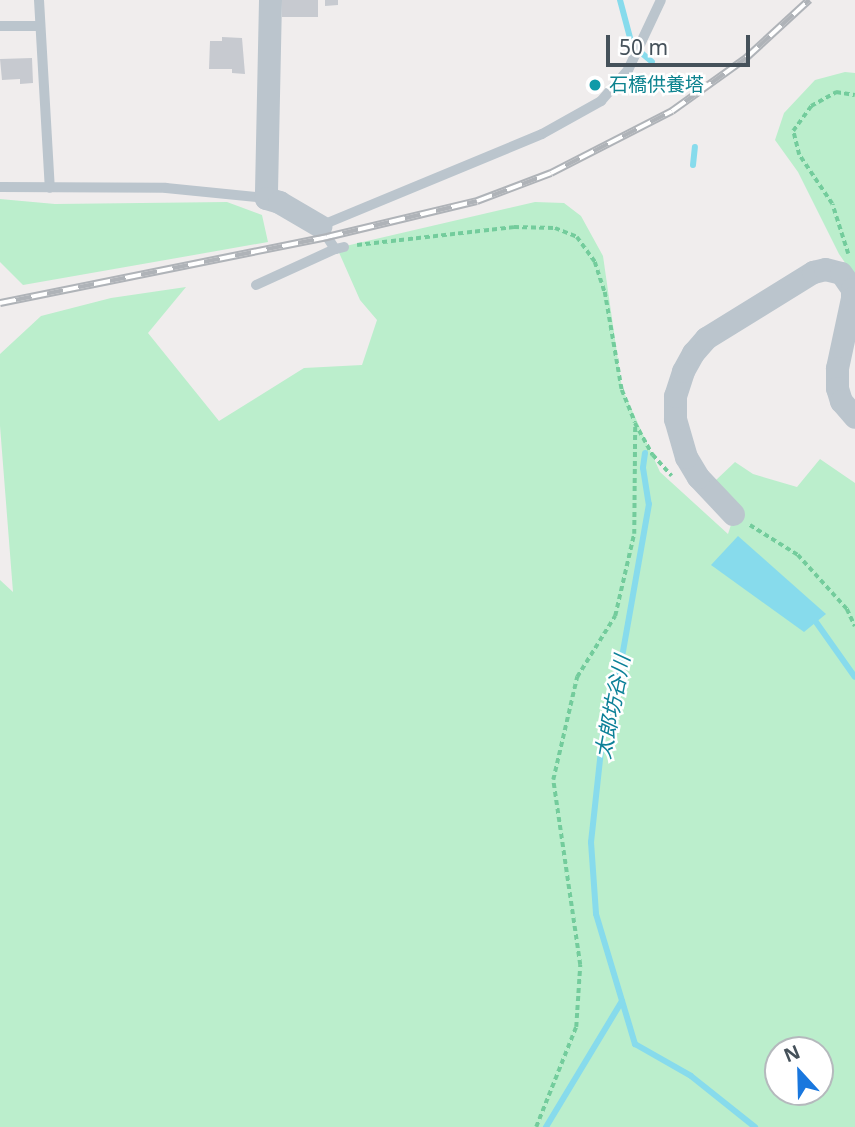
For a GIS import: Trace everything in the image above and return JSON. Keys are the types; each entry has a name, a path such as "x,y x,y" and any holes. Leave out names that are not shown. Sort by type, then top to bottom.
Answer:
{"street":[{"path":"270,0 266,198 279,202 320,226"},
{"path":"733,514 698,477 680,441 675,419 675,396 683,371 693,352 717,329 813,272 825,269 841,272 852,289 852,298 838,368 837,388 841,401 855,417"}],"lane":[{"path":"39,0 50,188"},
{"path":"256,285 340,248 320,226 542,134 601,101 619,84 635,57 661,0"},
{"path":"0,26 39,26"},
{"path":"0,187 166,188 266,198"}],"path":[{"path":"841,272 848,253 832,204 799,155 793,131 811,106 836,92 855,95"},
{"path":"340,248 394,239 443,237 514,227 555,228 577,237 595,262 605,292 622,390 635,423 634,534 615,616 577,677 553,780 580,965 576,1027 536,1127"},
{"path":"733,514 798,555 840,600 855,626"}],"green space":[{"path":"845,72 855,73 855,277 839,254 798,172 775,140 784,113 815,80"},
{"path":"0,199 55,204 227,202 262,215 268,242 23,285 0,262"},
{"path":"535,202 564,203 581,216 603,256 622,388 660,472 728,534 738,503 715,481 735,462 753,474 797,487 820,459 855,483 855,1127 0,1127 0,580 13,592 0,426 0,354 41,316 111,298 186,287 148,333 219,421 304,368 362,365 377,320 360,300 337,248"}],"water":[{"path":"738,536 826,614 804,632 711,565"}],"building":[{"path":"282,0 318,0 318,17 282,17"},
{"path":"325,0 338,0 338,5 325,6"},
{"path":"222,37 242,38 245,74 232,73 232,69 209,69 210,41 222,41"},
{"path":"32,58 33,83 20,84 20,79 2,80 0,59"}],"waterway":[{"name":"太郎坊谷川","path":"620,0 632,45 652,62"},
{"name":"太郎坊谷川","path":"693,165 695,147"},
{"name":"太郎坊谷川","path":"645,453 643,468 649,504 615,696 603,732 591,842 596,914 635,1044 691,1076 755,1127"},
{"path":"816,622 855,677"},
{"path":"546,1127 622,1001"}],"railway":[{"path":"0,303 327,237 477,201 551,173 672,111 746,58 809,0"}],"place":[{"name":"石橋供養塔","path":"595,85"}]}
